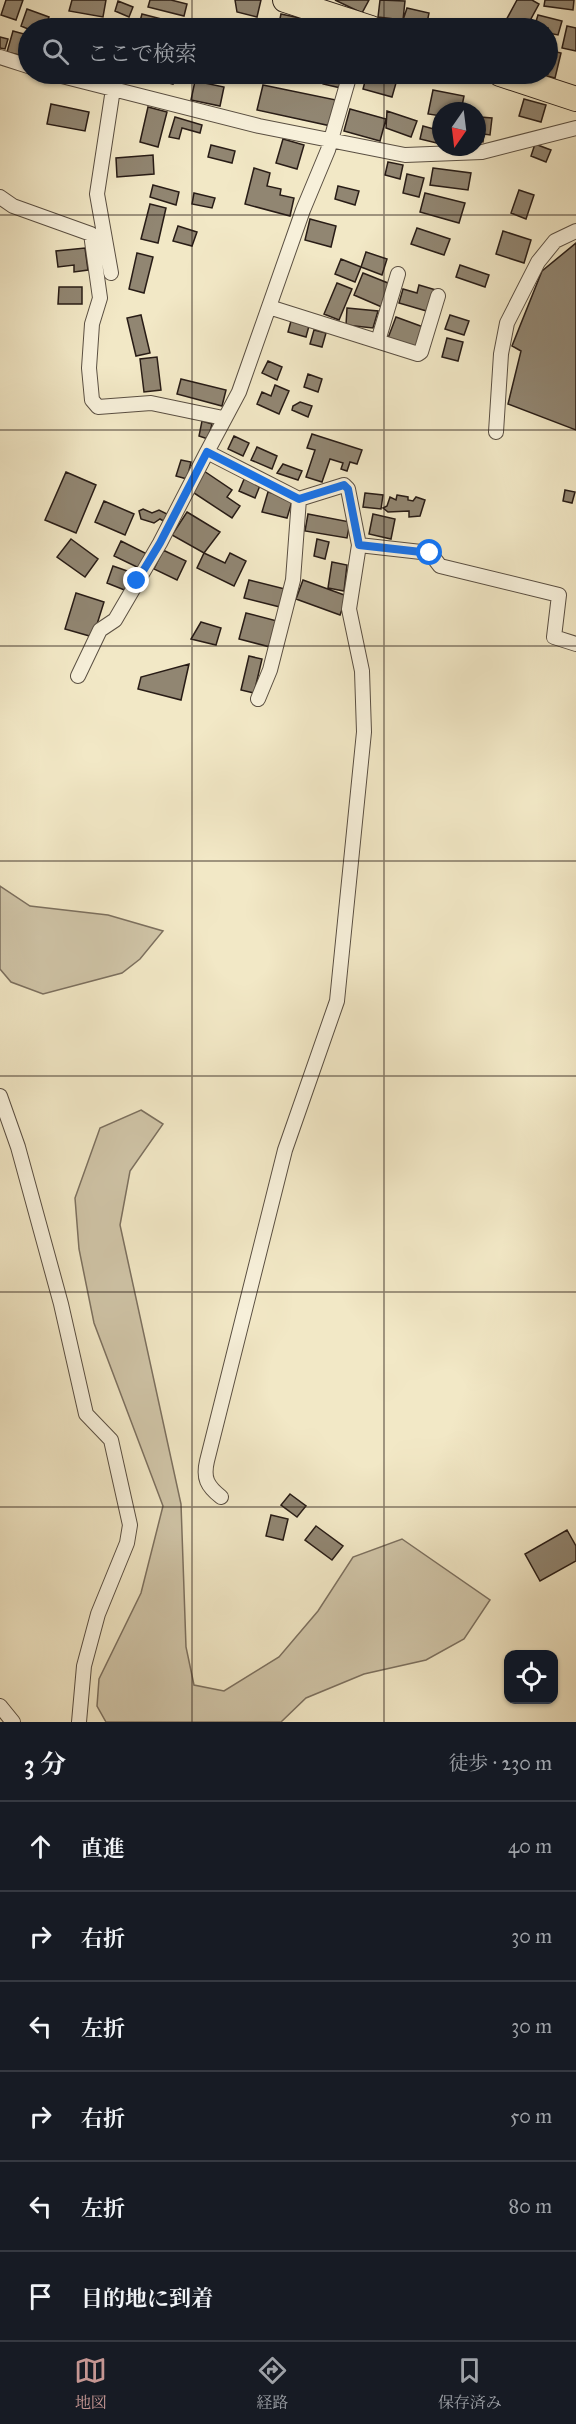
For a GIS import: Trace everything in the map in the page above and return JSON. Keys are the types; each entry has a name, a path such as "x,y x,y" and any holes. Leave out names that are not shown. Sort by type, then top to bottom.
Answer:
{"highway":[{"path":"285,0 337,18"},
{"path":"530,84 576,99"}],"street":[{"path":"0,57 18,63"},
{"path":"93,84 259,126 405,155 428,156 482,152 576,128"},
{"path":"78,676 100,630 115,620 160,543 223,418 239,392 331,140 348,84"},
{"path":"111,273 97,194 113,89"},
{"path":"97,194 92,196 91,234 100,298 92,324 89,368 92,400 98,407 151,403 223,418"},
{"path":"0,197 13,206 91,234"},
{"path":"496,432 501,354 507,323 538,261 555,241 576,231"},
{"path":"378,341 398,274"},
{"path":"269,307 418,354 438,296"},
{"path":"207,452 299,499 344,485 348,489 359,545 349,609 362,671 364,732 337,1001 285,1150 204,1472 210,1488 221,1497"},
{"path":"258,699 270,670 293,580 299,499"},
{"path":"359,545 430,553 440,566 559,595 554,637 576,644"},
{"path":"0,1096 18,1147 58,1292 86,1414 111,1440 130,1525 127,1543 98,1614 84,1666 79,1722"},
{"path":"0,1706 13,1722"}],"shaded area":[{"path":"0,886 30,906 108,915 163,931 140,959 122,973 43,994 11,982 0,969"},
{"path":"141,1110 163,1124 130,1171 120,1225 181,1504 186,1647 194,1685 224,1691 279,1657 318,1611 353,1557 402,1539 490,1600 464,1639 426,1660 364,1674 306,1698 281,1722 106,1722 97,1706 99,1679 141,1593 163,1506 94,1323 79,1249 75,1198 100,1128"}],"building":[{"path":"6,0 23,0 16,20 1,15"},
{"path":"72,0 106,0 103,17 69,11"},
{"path":"150,0 171,0 187,4 184,16 148,7"},
{"path":"235,0 261,0 257,17 237,12"},
{"path":"335,0 369,0 362,13"},
{"path":"380,0 405,1 403,18 378,17"},
{"path":"517,0 532,0 539,4 531,18 507,18"},
{"path":"545,0 574,0 573,10 544,6"},
{"path":"118,1 133,7 129,17 115,11"},
{"path":"407,8 429,13 428,18 404,18"},
{"path":"27,9 49,17 49,18 24,18"},
{"path":"142,14 158,18 141,18"},
{"path":"281,14 300,18 280,18"},
{"path":"558,20 562,21 558,35"},
{"path":"567,26 576,28 576,51 562,48"},
{"path":"13,31 18,32 18,55 7,52"},
{"path":"0,37 8,39 5,49 0,48"},
{"path":"194,84 224,87 220,106 191,100"},
{"path":"323,84 342,84 341,88"},
{"path":"364,84 396,84 392,97 363,89"},
{"path":"263,85 336,100 331,126 257,110"},
{"path":"433,90 464,96 463,102 432,102 432,115 428,114"},
{"path":"524,99 546,105 541,122 519,116"},
{"path":"51,104 89,112 85,131 47,124"},
{"path":"148,107 167,112 158,147 140,142"},
{"path":"350,109 386,119 380,141 344,131"},
{"path":"387,111 417,121 411,137 386,128"},
{"path":"175,117 202,125 200,133 182,128 179,139 169,137"},
{"path":"486,118 492,118 490,135 486,134"},
{"path":"423,126 432,128 432,142 420,139"},
{"path":"283,139 304,145 297,169 276,163"},
{"path":"535,144 551,150 546,162 531,156"},
{"path":"211,145 235,151 232,163 208,157"},
{"path":"153,155 154,174 117,177 116,158"},
{"path":"388,162 403,165 400,179 385,175"},
{"path":"254,168 270,173 267,186 281,189 280,195 294,198 290,216 245,204"},
{"path":"433,168 471,173 468,190 430,185"},
{"path":"407,174 424,178 419,197 403,193"},
{"path":"153,185 179,192 176,205 150,197"},
{"path":"338,186 359,191 355,205 335,199"},
{"path":"519,190 534,195 526,219 511,213"},
{"path":"194,193 215,198 212,208 192,204"},
{"path":"425,193 465,203 459,223 420,212"},
{"path":"150,204 166,208 158,243 141,239"},
{"path":"310,219 336,226 331,247 305,240"},
{"path":"178,226 197,232 192,246 173,241"},
{"path":"417,228 450,239 444,255 411,244"},
{"path":"503,231 531,240 524,263 496,254"},
{"path":"576,243 576,430 508,404 521,351 512,346 542,271"},
{"path":"85,248 88,270 74,272 74,265 58,267 56,251"},
{"path":"366,252 387,259 382,275 361,267"},
{"path":"137,253 153,257 144,293 129,289"},
{"path":"341,259 361,267 355,282 335,274"},
{"path":"460,265 489,275 485,287 456,277"},
{"path":"363,273 393,285 384,308 354,295"},
{"path":"337,283 352,289 339,320 324,314"},
{"path":"419,285 436,290 430,312 399,303 403,289 417,293"},
{"path":"59,287 82,287 82,304 58,304"},
{"path":"347,308 378,311 373,328 346,325"},
{"path":"141,315 150,353 136,356 127,318"},
{"path":"450,315 469,321 464,335 445,329"},
{"path":"396,317 426,328 418,349 388,338"},
{"path":"291,321 309,326 306,337 288,332"},
{"path":"314,330 326,333 322,347 310,344"},
{"path":"447,338 463,342 458,361 442,357"},
{"path":"157,357 161,390 144,392 140,359"},
{"path":"268,361 282,367 277,380 262,373"},
{"path":"308,374 322,379 318,392 304,387"},
{"path":"181,379 226,390 222,406 177,394"},
{"path":"275,385 289,391 279,414 257,404 262,392 271,396"},
{"path":"300,402 312,406 308,417 292,410 293,406"},
{"path":"202,421 212,424 208,439 199,436"},
{"path":"312,434 362,450 357,464 350,462 347,471 341,469 343,463 330,459 322,482 306,477 315,450 307,448"},
{"path":"234,436 249,443 243,456 228,449"},
{"path":"257,447 277,456 272,469 251,460"},
{"path":"181,460 191,462 187,479 176,476"},
{"path":"283,464 302,471 298,480 277,473"},
{"path":"204,471 232,490 227,497 240,506 232,518 191,491"},
{"path":"66,472 96,485 76,533 45,520"},
{"path":"245,477 261,483 255,498 239,491"},
{"path":"565,490 575,492 572,503 563,501"},
{"path":"268,492 293,498 287,518 262,512"},
{"path":"365,493 383,495 381,509 363,507"},
{"path":"397,495 408,497 408,500 413,501 416,497 425,500 420,516 409,517 409,511 388,512 383,508 387,506 390,497 396,500"},
{"path":"104,501 134,514 125,535 95,522"},
{"path":"143,509 152,513 159,510 171,516 167,523 160,519 154,523 141,519 139,511"},
{"path":"187,512 220,532 204,553 172,535"},
{"path":"308,514 350,522 347,538 305,531"},
{"path":"373,514 395,519 391,539 369,534"},
{"path":"71,539 98,559 85,577 57,557"},
{"path":"317,539 329,542 325,559 314,556"},
{"path":"121,541 147,554 139,568 114,556"},
{"path":"163,550 186,561 177,580 154,569"},
{"path":"204,553 225,563 230,553 246,561 234,586 197,568"},
{"path":"332,562 347,565 344,591 328,588"},
{"path":"113,566 133,573 127,591 107,583"},
{"path":"249,580 285,589 280,607 244,598"},
{"path":"303,580 347,596 340,615 296,599"},
{"path":"76,593 104,602 93,637 65,629"},
{"path":"246,613 277,621 270,647 239,639"},
{"path":"201,622 221,628 216,645 191,639"},
{"path":"249,656 262,659 254,693 241,690"},
{"path":"189,664 181,700 138,689 141,677"},
{"path":"290,1494 306,1506 297,1517 281,1505"},
{"path":"271,1515 288,1519 283,1540 266,1536"},
{"path":"316,1526 343,1546 332,1560 305,1540"},
{"path":"567,1530 576,1546 576,1561 540,1581 525,1554"}],"route":[{"path":"137,581 160,543 207,452 299,499 344,485 348,489 359,545 430,553"}]}
